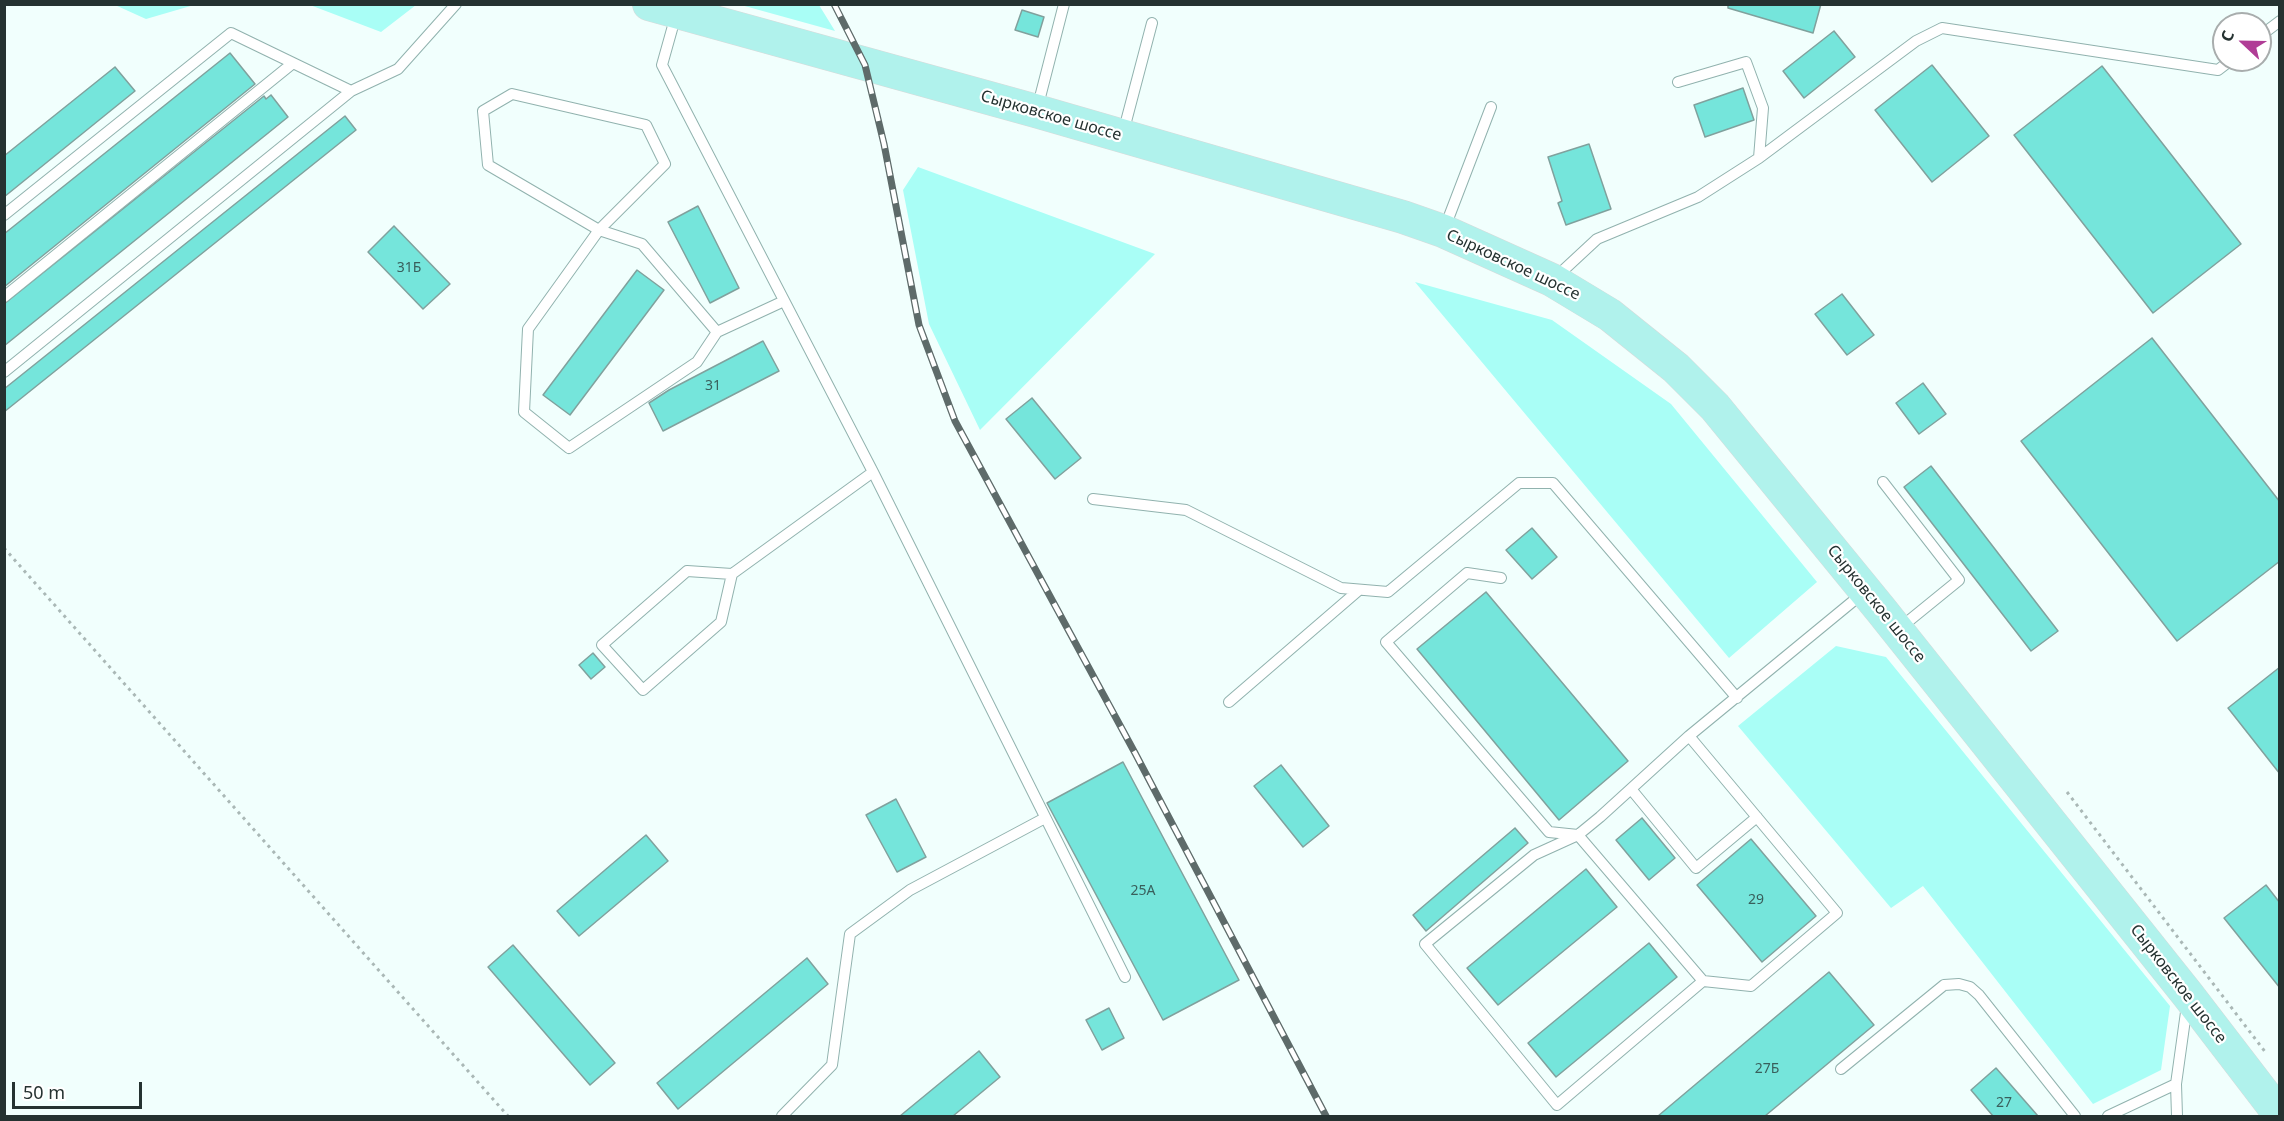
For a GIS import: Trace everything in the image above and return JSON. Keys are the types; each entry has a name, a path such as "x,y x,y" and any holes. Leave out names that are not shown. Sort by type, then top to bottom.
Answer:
{"main road":[{"name":"Сырковское шоссе","path":"663,8 1036,111 1403,217 1443,231 1552,280 1610,315 1676,368 1715,407 1866,591 2188,995 2280,1115"}],"lane":[{"path":"4,372 351,91 398,69 456,4"},
{"path":"1036,111 1064,4"},
{"path":"663,8 662,65 873,472 1125,977"},
{"path":"1122,136 1152,23"},
{"path":"1552,280 1597,239 1698,197 1759,158 1916,41 1942,28 2212,69"},
{"path":"4,215 231,33 351,91"},
{"path":"1678,82 1746,62 1763,108 1759,158"},
{"path":"4,297 293,63"},
{"path":"717,332 642,244 599,230 488,165 483,111 512,94 646,125 665,164 599,230 528,329 524,412 569,448 697,362 717,332 784,301"},
{"path":"1443,231 1491,106"},
{"path":"732,574 721,622 643,690 602,645 687,571 732,574 873,472"},
{"path":"1883,482 1959,580 1897,630"},
{"path":"1093,499 1186,510 1341,588 1388,592 1519,483 1553,483 1737,698"},
{"path":"1501,578 1467,573 1386,642 1549,832 1578,835 1703,981 1751,986 1837,913 1689,736"},
{"path":"1229,702 1359,590"},
{"path":"1703,981 1557,1105 1425,944 1534,855 1578,835 1689,736 1866,591"},
{"path":"1631,789 1696,868 1757,817"},
{"path":"782,1116 832,1065 849,934 910,890 1045,818"},
{"path":"1841,1069 1944,985 1959,984 1970,987 1979,995 2075,1116"},
{"path":"2177,1116 2176,1084 2188,995"},
{"path":"2108,1116 2176,1084"}],"path":[{"path":"4,548 508,1116"},
{"path":"2067,792 2273,1062"}],"shaded area":[{"path":"416,4 381,32 310,5"},
{"path":"115,5 194,5 146,19"},
{"path":"741,5 819,5 835,31"},
{"path":"918,167 1155,254 980,430 929,324 903,190"},
{"path":"1415,282 1552,320 1671,404 1817,582 1729,658"},
{"path":"1836,646 1886,657 2170,1006 2161,1070 2093,1104 1923,886 1891,908 1738,726"}],"building":[{"path":"1728,4 1821,4 1813,33 1728,8"},
{"path":"1022,10 1044,17 1038,37 1015,30"},
{"path":"1834,31 1855,57 1804,98 1783,71"},
{"path":"230,53 255,84 4,287 4,234"},
{"path":"1932,65 1989,136 1932,182 1875,110"},
{"path":"2102,66 2241,244 2153,313 2014,135"},
{"path":"115,67 135,91 4,197 4,156"},
{"path":"1743,88 1754,120 1705,137 1694,105"},
{"path":"271,95 288,117 4,346 4,304 264,96 266,99"},
{"path":"345,116 356,130 4,412 4,389"},
{"path":"1589,144 1611,209 1566,225 1558,203 1562,201 1548,157"},
{"path":"698,206 739,288 710,303 668,222"},
{"path":"394,226 450,284 423,309 368,252"},
{"path":"637,270 664,290 570,415 543,395"},
{"path":"1842,294 1874,335 1847,355 1815,314"},
{"path":"2152,338 2280,502 2280,561 2177,641 2021,441"},
{"path":"763,341 779,371 663,431 649,403 669,390"},
{"path":"1923,383 1946,414 1919,434 1896,403"},
{"path":"1032,398 1081,458 1055,479 1006,419"},
{"path":"1931,466 2058,631 2031,651 1904,487"},
{"path":"1532,528 1557,557 1532,579 1506,550"},
{"path":"1486,592 1628,761 1559,820 1417,649"},
{"path":"593,653 605,667 591,679 579,665"},
{"path":"2280,667 2280,774 2228,708"},
{"path":"1123,762 1239,980 1163,1020 1047,803"},
{"path":"1281,765 1329,826 1303,847 1254,786"},
{"path":"896,799 926,857 897,872 866,815"},
{"path":"1642,818 1675,858 1649,880 1616,840"},
{"path":"1515,828 1528,843 1426,931 1413,915"},
{"path":"646,835 668,861 579,936 557,911"},
{"path":"1751,839 1816,916 1762,962 1697,885"},
{"path":"1586,869 1617,907 1498,1005 1467,968"},
{"path":"2266,885 2280,903 2280,988 2224,918"},
{"path":"1649,943 1677,977 1556,1077 1528,1043"},
{"path":"513,945 615,1063 590,1085 488,967"},
{"path":"807,958 828,984 678,1109 657,1083"},
{"path":"1829,972 1874,1025 1765,1116 1658,1116"},
{"path":"1109,1008 1124,1038 1102,1050 1086,1020"},
{"path":"979,1051 1000,1077 953,1116 900,1116"},
{"path":"1996,1068 2038,1116 1993,1116 1971,1090"}],"railway":[{"path":"834,4 865,65 884,144 919,325 955,421 1135,753 1326,1116"}]}
